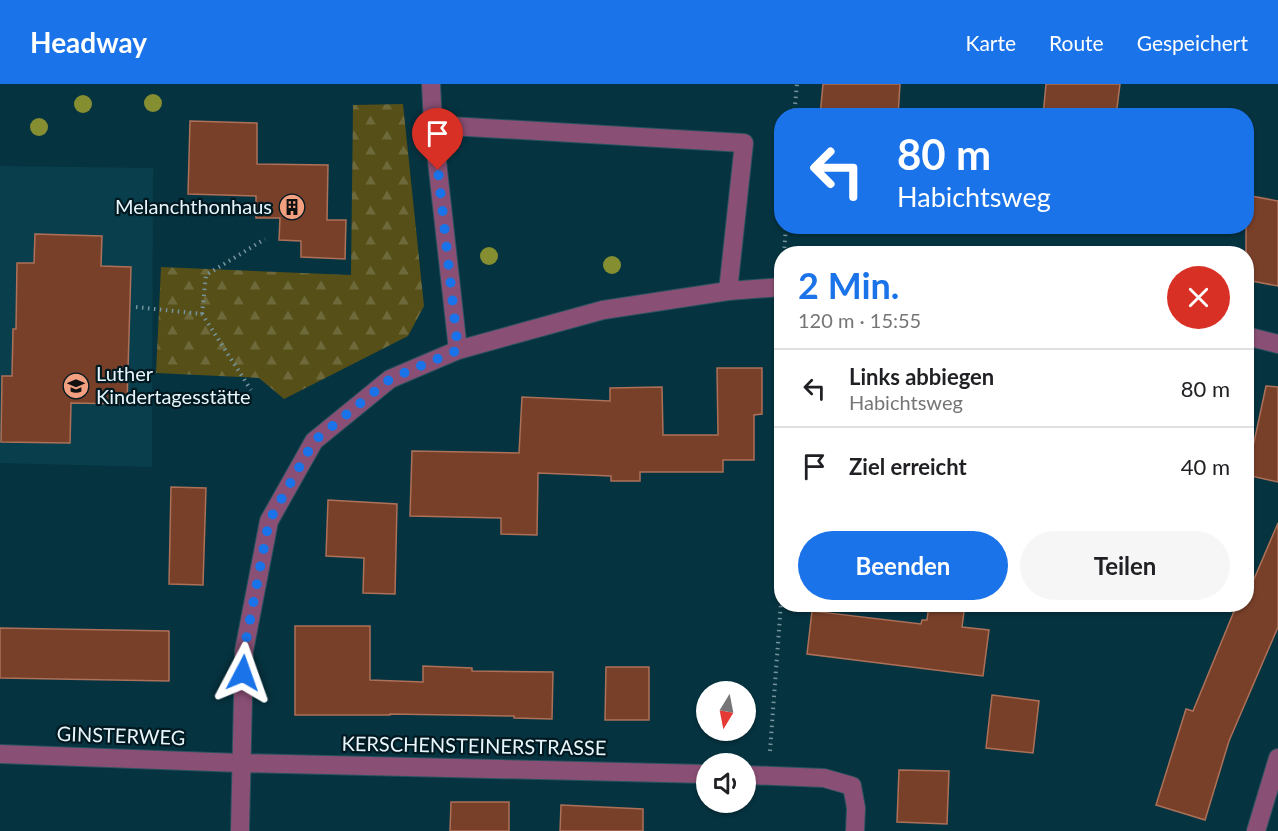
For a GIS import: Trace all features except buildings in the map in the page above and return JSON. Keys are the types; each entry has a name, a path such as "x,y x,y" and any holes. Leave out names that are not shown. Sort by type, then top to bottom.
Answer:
{"street":[{"path":"431,84 433,125 458,350"},
{"path":"433,125 744,143 728,291"},
{"path":"240,831 244,651 269,521 314,441 390,379 458,350 603,310 728,291 774,288"},
{"path":"1254,338 1278,344"},
{"name":"GINSTERWEG","path":"0,754 240,763"},
{"name":"KERSCHENSTEINERSTRASSE","path":"240,763 696,774"},
{"path":"1256,831 1277,765"},
{"path":"756,775 824,778 852,786 856,808 855,831"}],"path":[{"path":"794,108 796,84"},
{"path":"251,390 202,314 206,275 265,239"},
{"path":"136,307 202,314"},
{"path":"768,775 780,612"}],"shaded area":[{"name":"Luther Kindertagesstätte","path":"0,166 153,168 152,467 0,463"}],"green space":[{"path":"403,104 424,306 408,336 284,399 259,378 156,373 161,267 351,275 353,105"}],"place":[{"name":"Melanchthonhaus","path":"292,207"},
{"name":"Luther Kindertagesstätte","path":"76,386"}],"route":[{"path":"243,673 244,651 269,521 314,441 390,379 458,350 438,170"}]}
